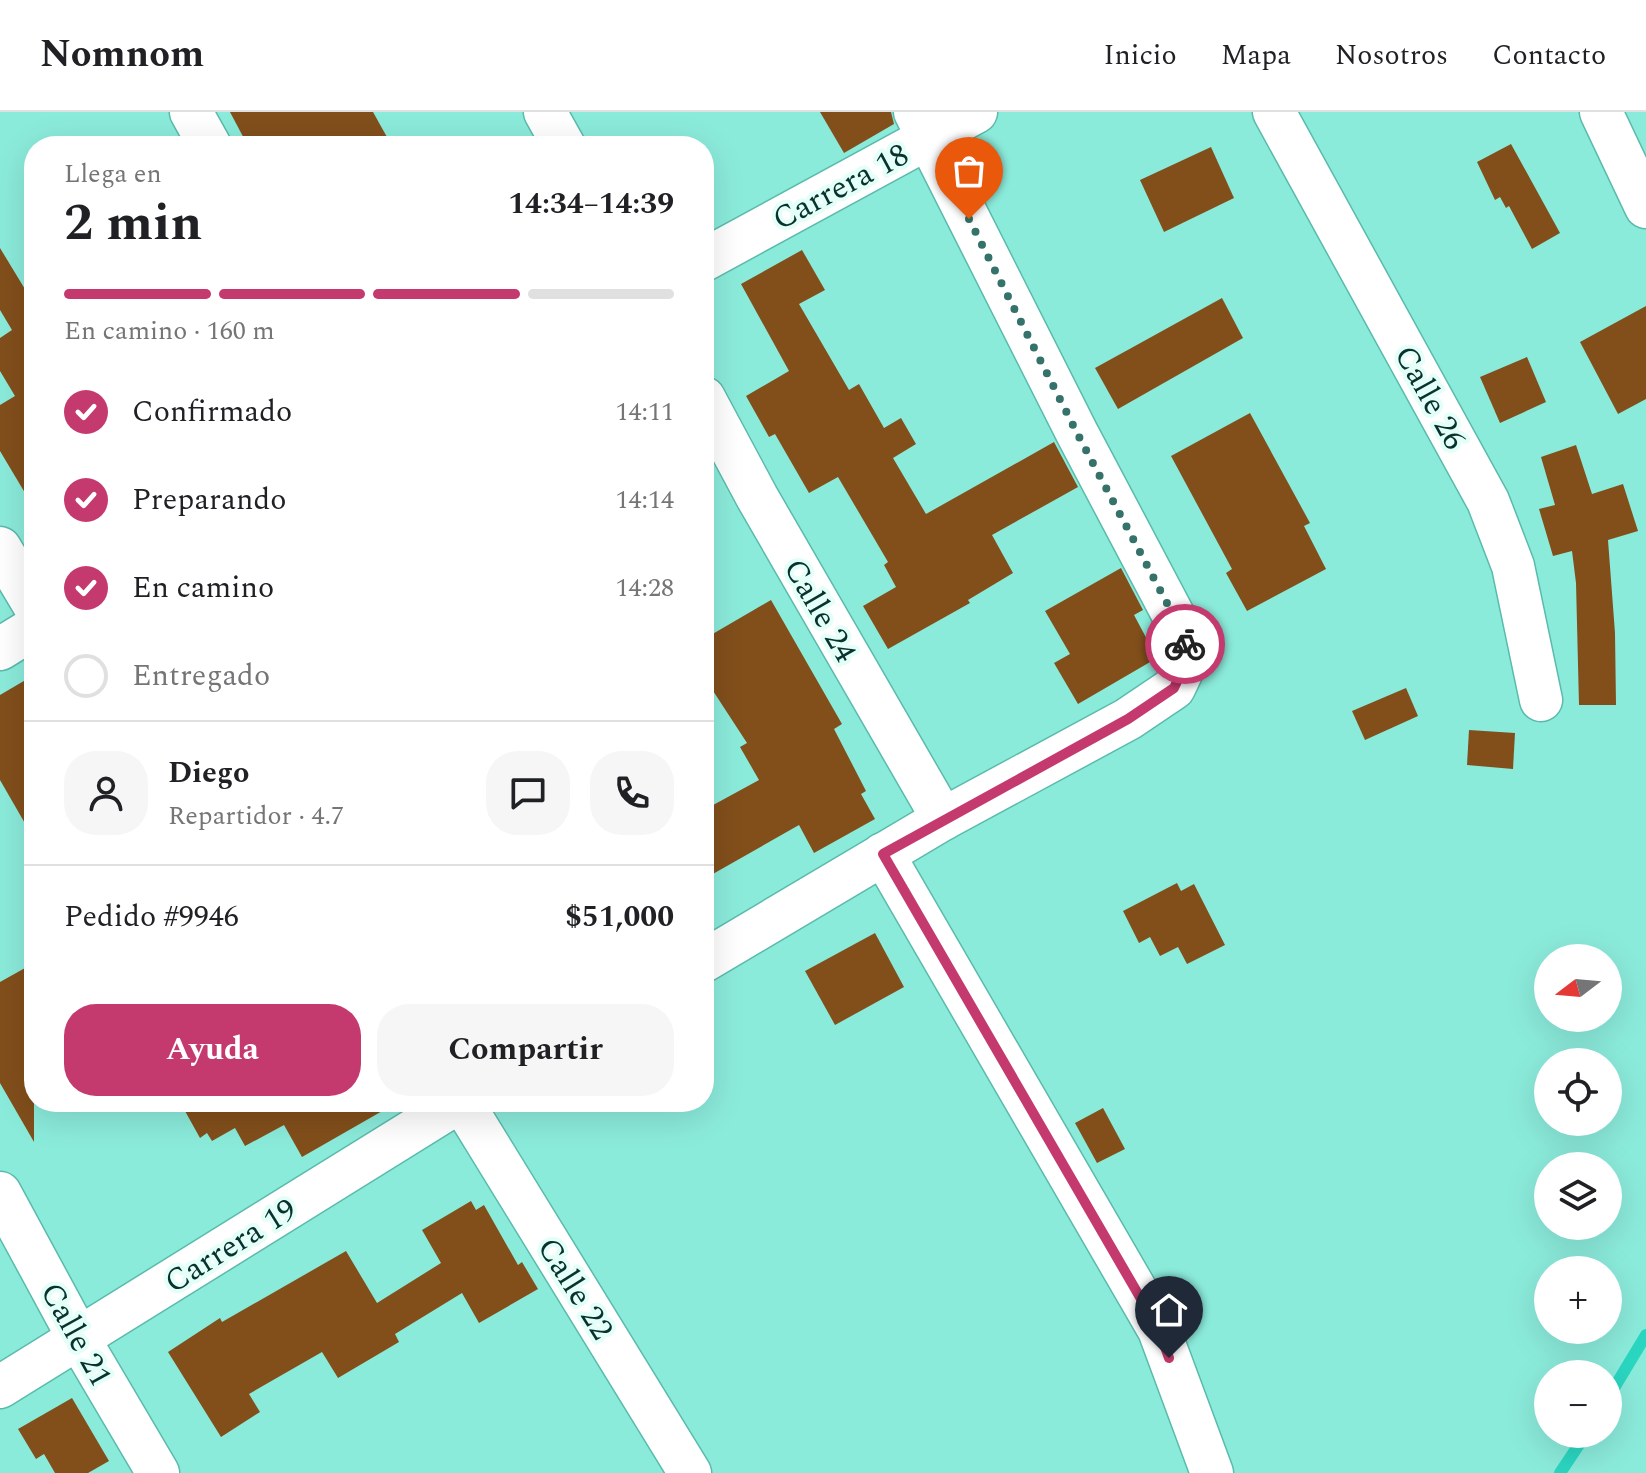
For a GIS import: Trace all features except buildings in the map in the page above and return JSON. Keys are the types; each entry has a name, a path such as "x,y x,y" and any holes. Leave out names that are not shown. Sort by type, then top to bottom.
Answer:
{"street":[{"path":"191,112 204,136"},
{"path":"545,112 558,136"},
{"name":"Carrera 18","path":"714,254 922,125 976,112"},
{"name":"Calle 26","path":"1274,112 1488,501 1513,566 1541,700"},
{"path":"1601,112 1646,207"},
{"path":"714,955 943,819 1128,719 1174,688 1189,656 1178,624 1077,433 922,125"},
{"name":"Calle 24","path":"714,417 943,819"},
{"path":"0,548 24,588"},
{"path":"0,649 24,634"},
{"path":"883,854 1159,1330 1212,1473"},
{"name":"Carrera 19","path":"0,1387 444,1112"},
{"name":"Calle 22","path":"466,1112 690,1473"},
{"name":"Calle 21","path":"0,1193 79,1339 158,1473"}],"waterway":[{"path":"1622,1375 1646,1335"},
{"path":"1560,1473 1577,1448"}],"way so far":[{"path":"969,219 1178,624 1185,644"}],"route":[{"path":"1169,1358 1159,1330 883,854 1128,719 1174,688 1189,656 1185,644"}]}
